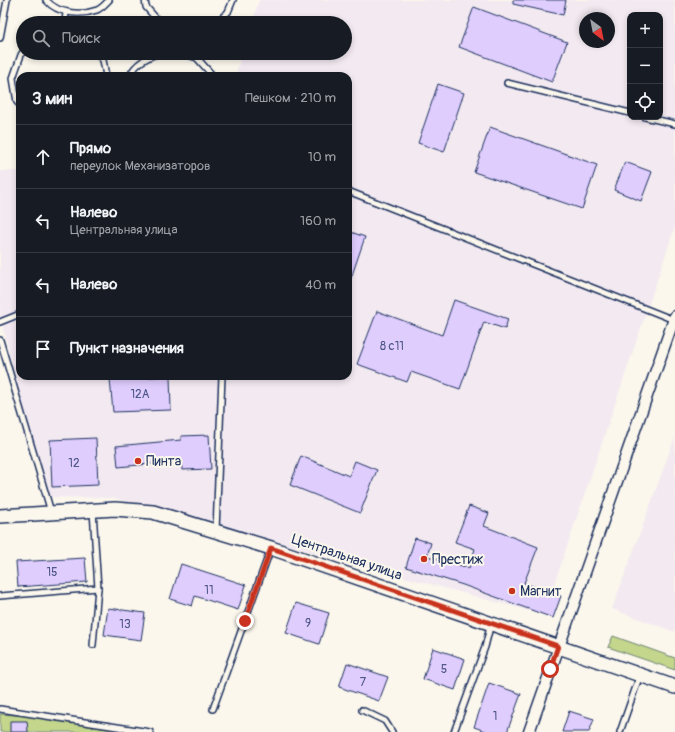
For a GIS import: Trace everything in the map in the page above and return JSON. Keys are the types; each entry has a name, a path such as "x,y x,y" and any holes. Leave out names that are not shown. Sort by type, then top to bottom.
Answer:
{"street":[{"path":"529,732 674,318"},
{"name":"Центральная улица","path":"0,516 127,508 142,510 271,548 675,687"}],"lane":[{"path":"0,38 7,0"},
{"path":"46,0 51,6 74,14 99,10 109,0"},
{"path":"145,0 146,7 154,16"},
{"path":"224,16 228,12 233,0"},
{"path":"66,12 66,16"},
{"path":"16,97 12,78 18,60"},
{"path":"102,60 105,72"},
{"path":"132,72 144,60"},
{"path":"200,60 210,72"},
{"path":"506,83 627,112"},
{"path":"658,120 675,124"},
{"path":"352,193 674,318"},
{"path":"0,322 16,316"},
{"path":"0,340 51,512"},
{"path":"216,532 222,380"},
{"path":"93,510 98,588 93,645"},
{"path":"213,709 271,548"},
{"path":"0,596 98,588"},
{"path":"454,732 485,647 491,623"},
{"path":"620,732 640,675"},
{"path":"0,709 150,732"},
{"path":"362,710 385,721 392,732"}],"shaded area":[{"path":"259,0 675,0 675,227 544,615 113,498 45,497 0,316 0,171 16,171 16,380 352,380 352,72 236,72 240,60 352,60 352,16 254,16"},
{"path":"675,437 675,632 612,609"}],"green space":[{"path":"613,636 675,658 675,670 608,647"},
{"path":"0,714 29,716 126,732 0,732"}],"building":[{"path":"513,0 566,0 563,15 513,4"},
{"path":"474,7 567,42 552,82 459,47"},
{"path":"438,84 464,93 444,152 418,143"},
{"path":"490,127 597,165 582,209 474,172"},
{"path":"625,162 652,172 641,201 614,190"},
{"path":"352,232 365,237 352,275"},
{"path":"454,300 508,319 505,329 484,322 460,389 411,372 407,382 357,364 377,311 442,335"},
{"path":"110,380 170,380 171,410 113,412"},
{"path":"209,435 211,469 182,470 181,461 118,467 116,446 181,440 181,436"},
{"path":"96,438 98,485 52,487 50,440"},
{"path":"301,456 349,476 355,461 377,470 360,513 290,485"},
{"path":"469,506 489,513 484,526 538,547 524,583 561,596 553,618 463,585 406,567 415,538 431,543 427,556 469,568 475,549 455,542"},
{"path":"85,558 87,582 18,587 16,562"},
{"path":"181,564 246,585 238,610 195,596 192,606 170,599"},
{"path":"296,603 329,613 319,644 286,633"},
{"path":"108,608 145,613 141,640 104,635"},
{"path":"433,648 465,659 455,690 423,679"},
{"path":"347,663 388,677 379,701 339,687"},
{"path":"489,683 521,694 507,732 488,732 474,727"},
{"path":"569,711 594,719 589,732 562,732"},
{"path":"10,721 27,721 28,732 10,732"}],"place":[{"name":"Пинта","path":"138,461"},
{"name":"Престиж","path":"424,559"},
{"name":"Магнит","path":"512,591"}],"route":[{"path":"245,621 271,548 558,646 550,669"}]}
